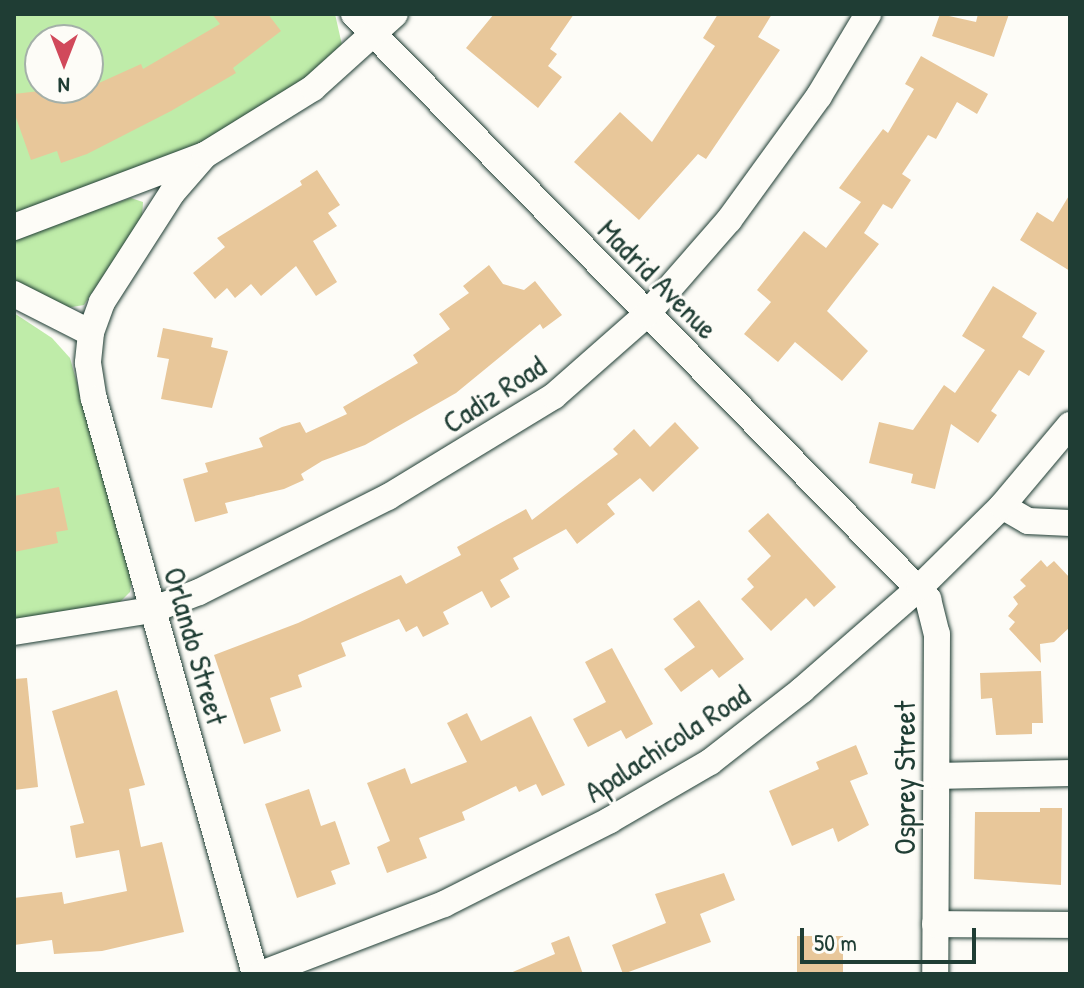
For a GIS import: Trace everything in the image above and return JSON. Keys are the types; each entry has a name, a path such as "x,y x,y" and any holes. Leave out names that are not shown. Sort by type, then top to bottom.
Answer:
{"street":[{"name":"Madrid Avenue","path":"354,14 920,587"},
{"path":"14,227 205,155 313,88 375,36 395,14"},
{"name":"Cadiz Road","path":"14,632 152,610 268,562 440,467 554,396 647,314 780,154 868,14"},
{"name":"Orlando Street","path":"205,155 172,193 122,268 91,333 90,382 152,610 258,974"},
{"path":"14,294 91,333"},
{"name":"Apalachicola Road","path":"258,974 444,904 666,789 778,710 920,587 1002,506 1070,425"},
{"path":"1002,506 1028,521 1070,523"},
{"name":"Osprey Street","path":"920,587 936,626 935,974"},
{"path":"937,776 1070,773"},
{"path":"935,924 1070,925"}],"green space":[{"path":"14,14 335,14 342,45 303,83 193,147 14,217"},
{"path":"131,198 143,202 142,217 84,305 66,308 14,283 14,237"},
{"path":"14,313 52,338 70,358 132,579 130,592 120,602 14,621"}],"building":[{"path":"212,14 268,14 281,31 233,68 236,73 171,111 87,154 61,163 57,151 31,160 14,112 14,94 24,93 24,104 104,104 104,81 141,64 143,69 220,24"},
{"path":"494,14 574,14 550,49 557,54 548,66 562,77 538,108 466,48"},
{"path":"718,14 772,14 758,37 780,50 706,159 698,154 639,220 574,162 620,112 652,142 715,46 703,38"},
{"path":"940,14 976,22 978,14 1009,14 994,57 932,36"},
{"path":"921,56 988,94 977,114 957,102 936,139 928,135 902,174 911,180 892,209 883,204 864,233 879,244 827,311 868,351 842,381 795,342 778,362 744,334 771,302 757,290 804,231 826,248 861,202 839,188 883,129 888,133 914,89 905,84"},
{"path":"317,170 340,205 328,213 337,226 313,241 337,282 316,296 296,266 261,296 251,284 235,298 227,288 215,299 193,273 225,247 217,238 302,185 300,181"},
{"path":"1070,194 1070,271 1020,240 1037,212 1053,222"},
{"path":"489,265 503,284 524,290 535,281 562,315 543,329 540,324 456,393 365,445 322,461 301,474 304,480 284,489 225,503 228,513 195,522 183,479 208,472 205,463 263,447 259,438 282,427 300,422 306,433 347,414 343,407 418,363 413,355 450,329 439,314 469,293 463,286"},
{"path":"993,286 1037,313 1022,337 1045,351 1029,376 1019,370 991,411 997,415 978,443 951,424 935,489 911,483 913,474 869,463 879,422 913,430 944,385 955,393 985,350 962,336"},
{"path":"163,328 213,338 211,347 228,351 212,408 161,399 169,359 157,357"},
{"path":"675,422 699,448 653,492 640,478 607,504 615,514 577,544 566,529 513,558 519,569 500,580 510,597 491,608 482,591 443,612 449,624 423,637 417,626 406,632 399,619 341,643 346,656 298,675 302,687 270,698 281,731 244,744 214,655 298,623 401,575 406,584 461,555 457,547 526,509 532,520 618,454 613,449 634,429 650,447"},
{"path":"59,487 68,530 56,532 58,543 14,552 14,496"},
{"path":"768,513 836,587 814,607 806,598 771,631 741,599 754,587 747,579 771,556 748,531"},
{"path":"1041,560 1047,567 1054,561 1070,578 1070,627 1054,642 1040,644 1041,663 1009,629 1015,622 1008,616 1018,604 1013,597 1026,586 1020,580"},
{"path":"699,600 744,659 719,678 712,669 681,692 664,669 695,647 673,619"},
{"path":"612,648 653,724 626,739 621,730 588,747 573,719 606,702 585,662"},
{"path":"1041,671 1043,723 1032,723 1032,734 996,735 992,698 981,699 980,673"},
{"path":"27,678 38,787 14,790 14,679"},
{"path":"117,690 145,785 129,789 141,847 162,842 184,932 102,951 54,954 52,940 14,945 14,898 62,892 64,904 127,891 119,850 76,858 70,826 84,823 52,711"},
{"path":"467,713 481,741 531,716 565,785 542,796 536,784 519,792 516,786 462,812 465,820 419,838 427,858 387,873 377,847 390,841 367,783 405,768 411,784 467,762 447,723"},
{"path":"856,745 868,774 850,781 869,825 838,842 833,828 792,846 769,791 819,769 816,762"},
{"path":"309,789 321,826 335,821 350,864 331,871 336,884 297,898 265,804"},
{"path":"1040,808 1062,808 1061,885 974,879 975,812 1040,812"},
{"path":"724,873 735,900 700,914 711,942 623,974 612,945 666,923 655,894"},
{"path":"569,936 583,974 508,974 555,954 551,943"},
{"path":"797,936 843,936 843,974 797,974"}]}
